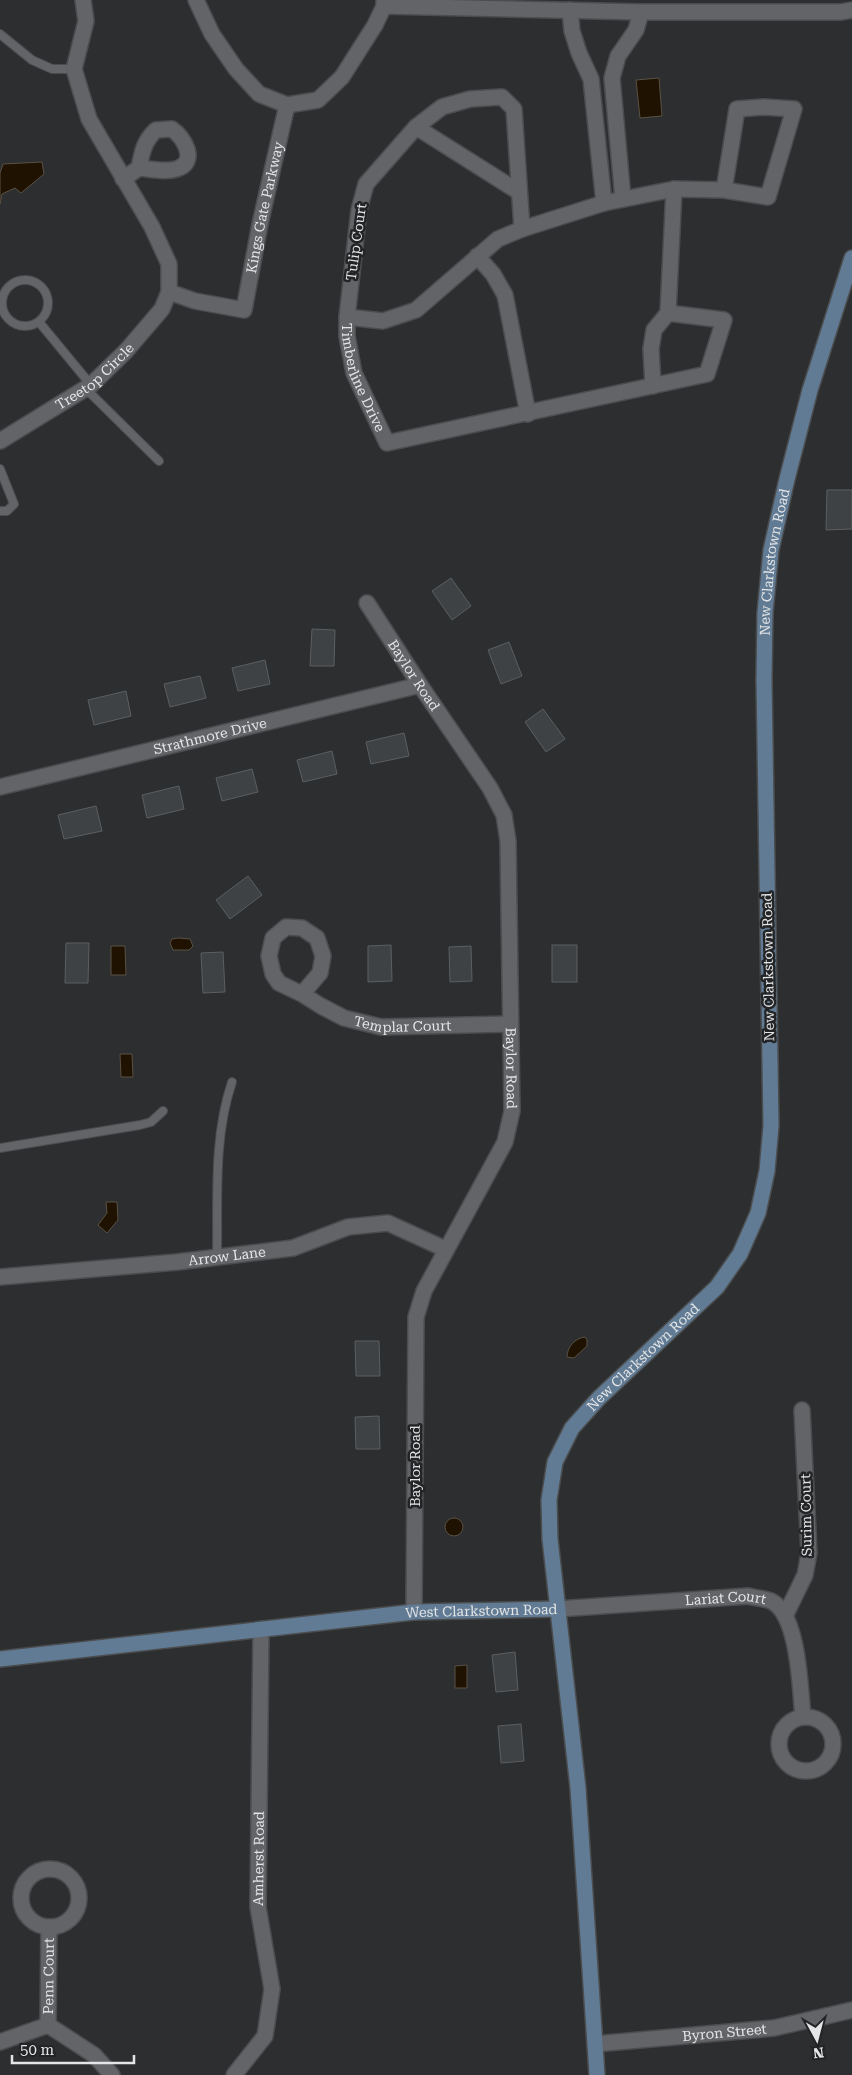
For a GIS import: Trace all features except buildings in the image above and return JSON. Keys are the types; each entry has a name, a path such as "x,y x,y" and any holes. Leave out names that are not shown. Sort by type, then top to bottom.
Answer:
{"street":[{"path":"74,69 86,21 83,0"},
{"path":"196,0 212,34 236,69 259,94 287,105 318,100 342,77 375,25 384,3 641,12 847,9"},
{"path":"570,10 572,31 578,53 590,78 604,203"},
{"path":"623,199 612,78 618,56 636,30 641,12"},
{"name":"Treetop Circle","path":"0,441 88,387 126,351 162,309 169,292 169,264 152,227 89,119 74,69"},
{"name":"Tulip Court","path":"347,317 359,210 366,184 416,127 442,107 470,99 502,97 514,109 522,230"},
{"name":"Kings Gate Parkway","path":"169,292 195,302 244,310 260,224 287,105"},
{"name":"Timberline Drive","path":"668,313 724,320 707,374 387,443 354,373 347,336 347,317 383,321 416,310 498,239 522,230 604,203 674,189 724,190 768,197 794,109 764,107 737,109 724,190"},
{"path":"416,127 519,192"},
{"path":"123,179 139,168"},
{"path":"653,386 650,349 654,330 668,313 674,189"},
{"path":"477,256 493,274 505,295 528,414"},
{"name":"New Clarkstown Road","path":"557,1609 548,1500 555,1462 572,1428 599,1398 717,1287 740,1254 758,1213 762,1196 767,1171 770,1126 764,613 771,550 787,479 810,390 852,258"},
{"name":"Baylor Road","path":"367,603 490,788 504,815 508,841 512,1111 505,1142 424,1290 416,1316 414,1612"},
{"name":"Strathmore Drive","path":"0,787 420,685"},
{"name":"Templar Court","path":"302,994 344,1018 380,1027 510,1024"},
{"name":"Arrow Lane","path":"0,1277 293,1248 348,1227 388,1224 445,1249"},
{"name":"Surim Court","path":"785,1616 805,1575 809,1553 802,1410"},
{"name":"Lariat Court","path":"557,1609 748,1596 772,1602 785,1616 795,1640 802,1717"},
{"name":"West Clarkstown Road","path":"0,1659 414,1612 557,1609 578,1788 596,2075"},
{"name":"Amherst Road","path":"234,2075 265,2036 272,1988 258,1907 261,1630"},
{"name":"Penn Court","path":"48,2025 49,1927"},
{"name":"Byron Street","path":"595,2044 774,2028 852,2010"},
{"path":"0,2042 48,2025 94,2055 112,2075"}],"lane":[{"path":"0,34 32,60 52,69 74,69"},
{"path":"31,281 43,289 48,302 44,316 39,322 24,326 10,320 5,314 3,299 10,286 16,282 31,281"},
{"path":"39,322 88,387 159,461"},
{"path":"0,469 14,504 7,511 0,511"},
{"path":"217,1257 220,1138 226,1099 232,1082"},
{"path":"0,1148 140,1126 151,1122 163,1111"}],"shaded area":[{"path":"659,78 662,116 640,118 636,80"},
{"path":"42,162 44,174 21,193 15,188 2,194 0,204 0,173 3,164"},
{"path":"172,939 190,939 193,946 189,950 173,950 170,943"},
{"path":"111,946 125,946 126,975 111,975"},
{"path":"120,1054 132,1054 133,1077 121,1077"},
{"path":"106,1202 117,1202 118,1220 107,1233 98,1225 107,1213"},
{"path":"585,1337 587,1346 574,1358 567,1357 568,1350 572,1344 578,1339"},
{"path":"454,1518 460,1521 463,1527 460,1533 454,1536 448,1533 445,1527 448,1521"},
{"path":"467,1665 467,1688 455,1688 455,1666"}]}
